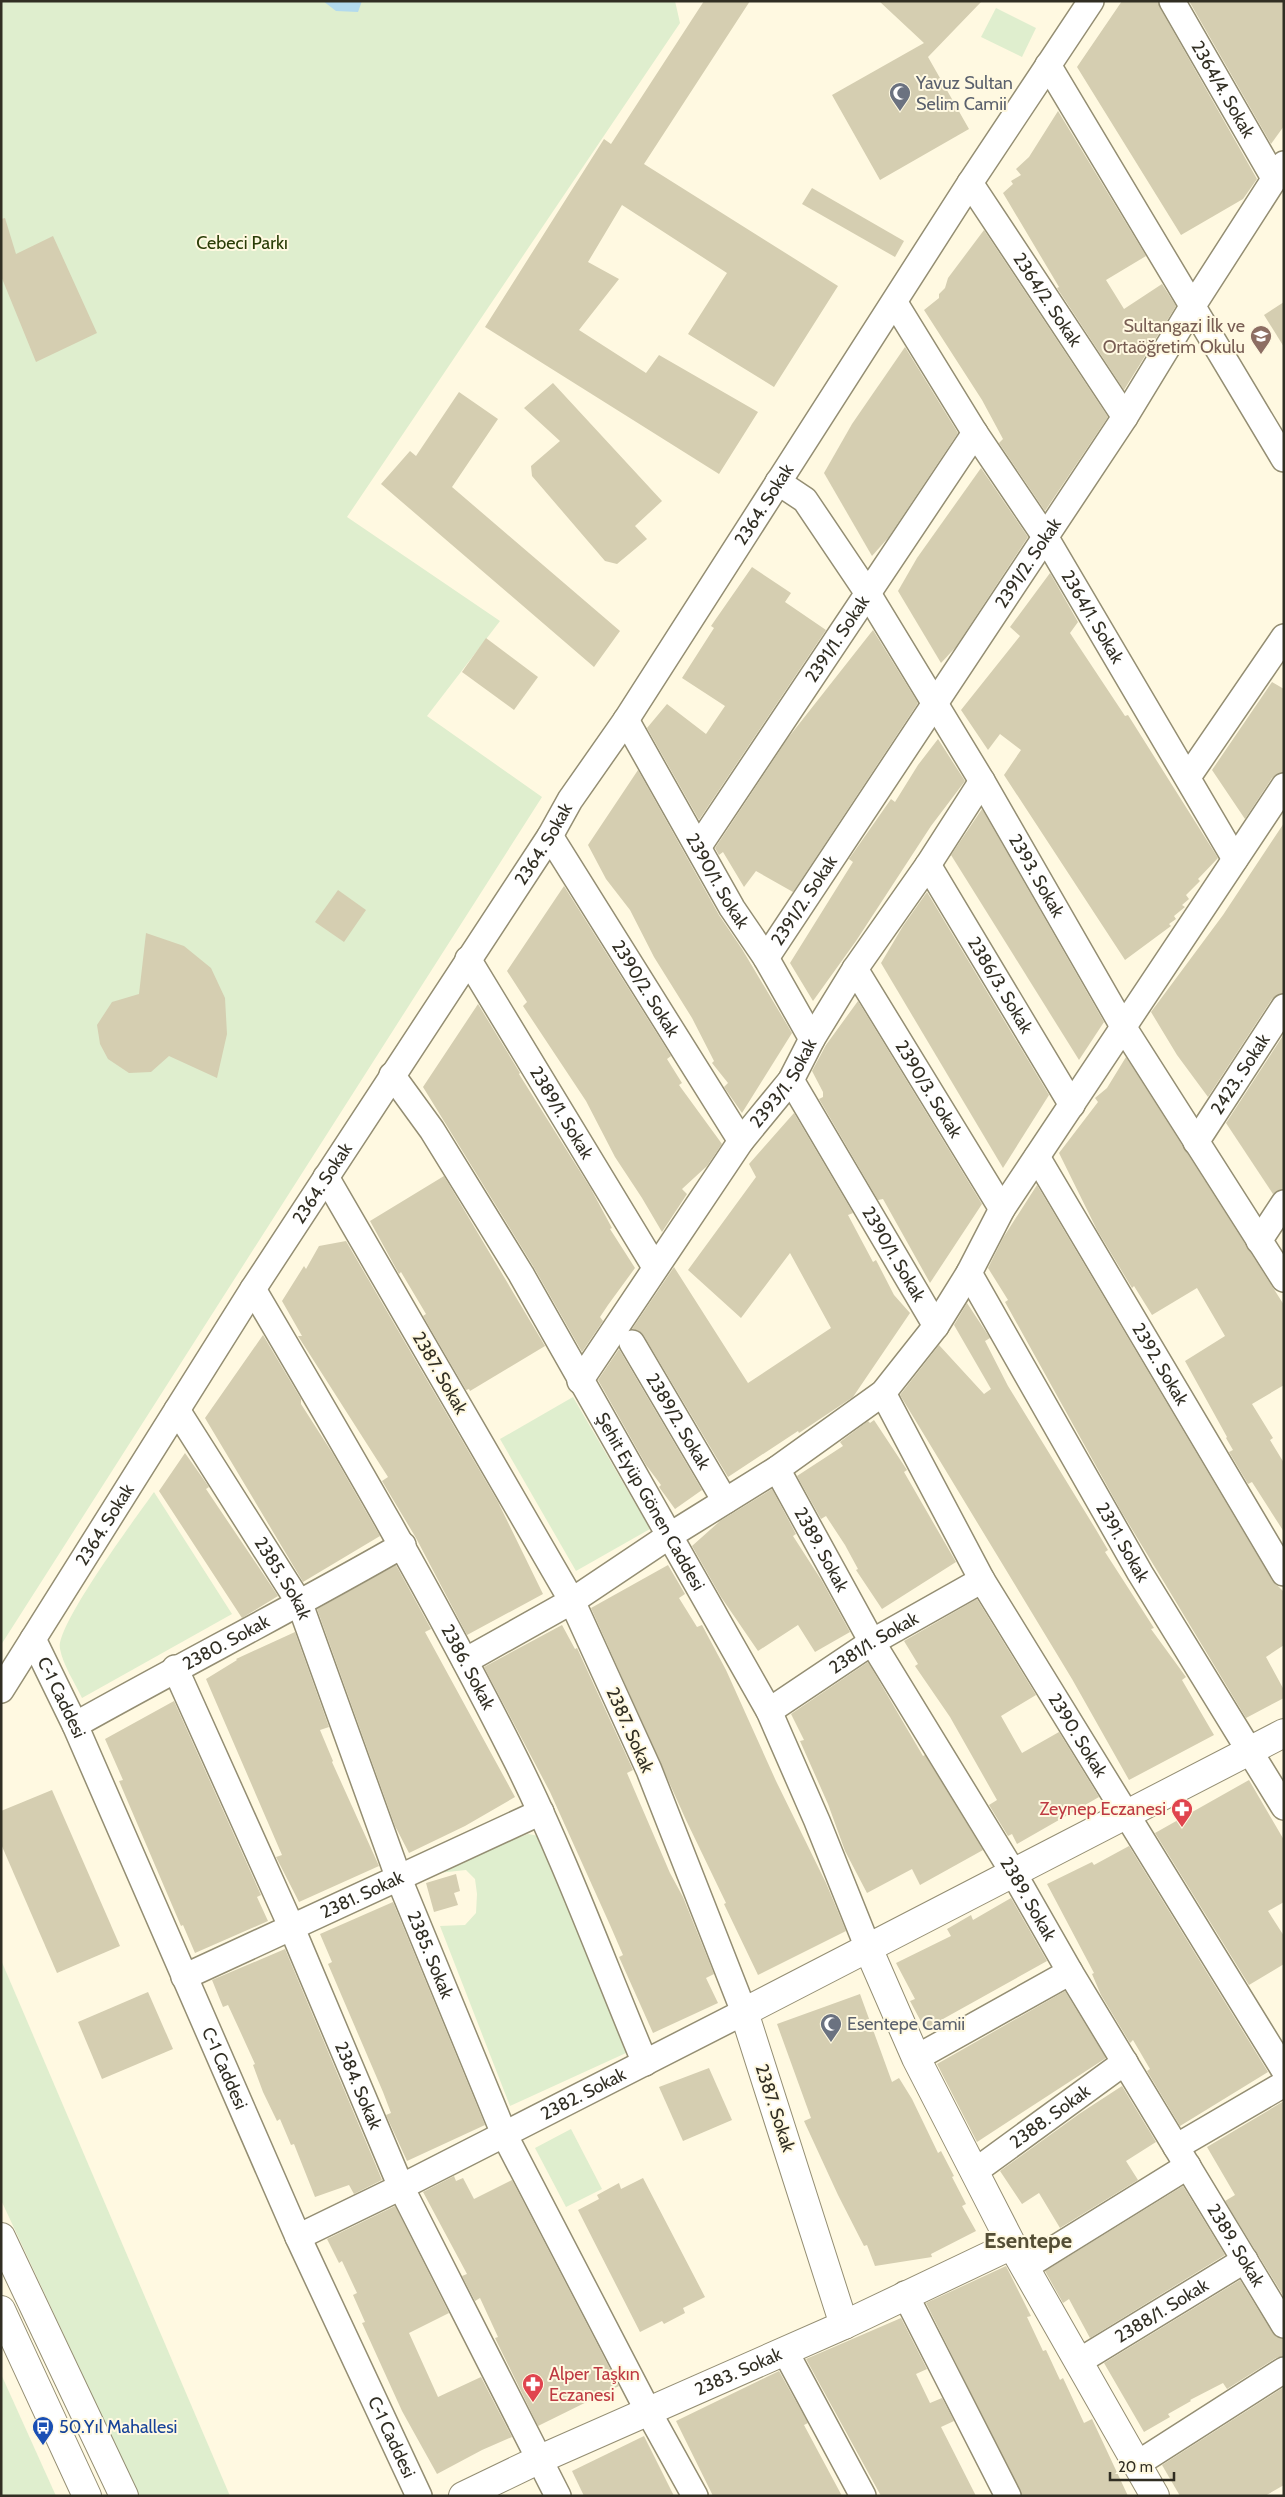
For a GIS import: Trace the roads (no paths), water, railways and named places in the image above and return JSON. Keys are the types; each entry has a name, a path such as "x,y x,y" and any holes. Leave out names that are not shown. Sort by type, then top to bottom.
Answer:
{"main road":[{"name":"2382. Sokak","path":"744,2012 1284,1733"},
{"path":"868,1948 916,2058 974,2172 1018,2256 1155,2496"},
{"name":"2387. Sokak","path":"744,2012 844,2325"},
{"path":"1,2237 124,2496"},
{"name":"2383. Sokak","path":"463,2496 538,2460 844,2325 905,2294 1018,2256"},
{"path":"1,2310 87,2496"}],"street":[{"name":"2364. Sokak","path":"1,1690 326,1176 550,836 570,800 626,720 970,183 1091,1"},
{"name":"2364/4. Sokak","path":"1172,1 1279,171"},
{"path":"1048,65 1284,459"},
{"name":"2391/2. Sokak","path":"766,958 1125,417 1192,307 1279,171"},
{"name":"2364/2. Sokak","path":"970,183 1125,417"},
{"name":"2364/1. Sokak","path":"894,303 975,433 1046,538 1235,859"},
{"name":"2391/1. Sokak","path":"699,846 975,433"},
{"name":"2393. Sokak","path":"778,482 805,500 867,592 982,781 1124,1028 1284,1279"},
{"path":"1188,778 1284,637"},
{"name":"2390/1. Sokak","path":"626,720 699,846 732,908 766,958 812,1039"},
{"name":"2393/1. Sokak","path":"580,1381 741,1141 791,1080 812,1039 855,969 928,865 982,781"},
{"path":"465,1661 572,1601 669,1536 777,1469 883,1393 936,1326 969,1273 1002,1209 1284,786"},
{"name":"2390/2. Sokak","path":"550,836 741,1141"},
{"name":"2386/3. Sokak","path":"928,865 1072,1105"},
{"name":"2389/1. Sokak","path":"468,959 655,1267"},
{"name":"2390/3. Sokak","path":"855,969 1002,1209"},
{"name":"2423. Sokak","path":"1196,1142 1284,1007"},
{"name":"Şehit Eyüp Gönen Caddesi","path":"392,1075 432,1130 521,1274 769,1711 817,1822 868,1948"},
{"name":"2390/1. Sokak","path":"791,1080 936,1326"},
{"name":"2392. Sokak","path":"1037,1157 1284,1573"},
{"name":"2387. Sokak","path":"326,1176 572,1601 649,1770 744,2012"},
{"path":"1259,1240 1284,1204"},
{"name":"2391. Sokak","path":"969,1273 1140,1573 1284,1807"},
{"name":"2386. Sokak","path":"254,1289 404,1545 465,1661 541,1812 645,2063"},
{"name":"2389/2. Sokak","path":"632,1343 725,1501"},
{"name":"2390. Sokak","path":"883,1393 982,1580 1284,2070"},
{"name":"2385. Sokak","path":"177,1410 300,1604 399,1879 504,2134 648,2411 695,2496"},
{"name":"2389. Sokak","path":"777,1469 872,1642 1014,1874 1070,1972 1284,2325"},
{"name":"2380. Sokak","path":"75,1725 175,1668 300,1604 404,1545"},
{"name":"2381/1. Sokak","path":"769,1711 872,1642 982,1580"},
{"name":"C-1 Caddesi","path":"33,1638 75,1725 298,2237 419,2496"},
{"name":"2384. Sokak","path":"175,1668 291,1926 401,2187 538,2460 558,2496"},
{"name":"2381. Sokak","path":"184,1977 541,1812"},
{"path":"916,2058 1070,1972"},
{"name":"2382. Sokak","path":"298,2237 401,2187 744,2012"},
{"name":"2388. Sokak","path":"974,2172 1125,2062"},
{"path":"1018,2256 1182,2157 1284,2084"},
{"name":"2388/1. Sokak","path":"1078,2362 1245,2260"},
{"path":"905,2294 1008,2496"},
{"path":"785,2351 863,2496"},
{"path":"1137,2464 1284,2370"}],"water":[{"path":"323,1 362,1 358,12 336,11"}],"place":[{"name":"Yavuz Sultan Selim Camii","path":"900,112"},
{"name":"Sultangazi İlk ve Ortaöğretim Okulu","path":"1261,355"},
{"name":"Zeynep Eczanesi","path":"1182,1828"},
{"name":"Esentepe Camii","path":"831,2043"},
{"name":"Alper Taşkın Eczanesi","path":"533,2403"},
{"name":"50.Yıl Mahallesi","path":"43,2446"}],"district":[{"name":"Esentepe","path":"1028,2240"}],"park label":[{"name":"Cebeci Parkı","path":"242,243"}]}
